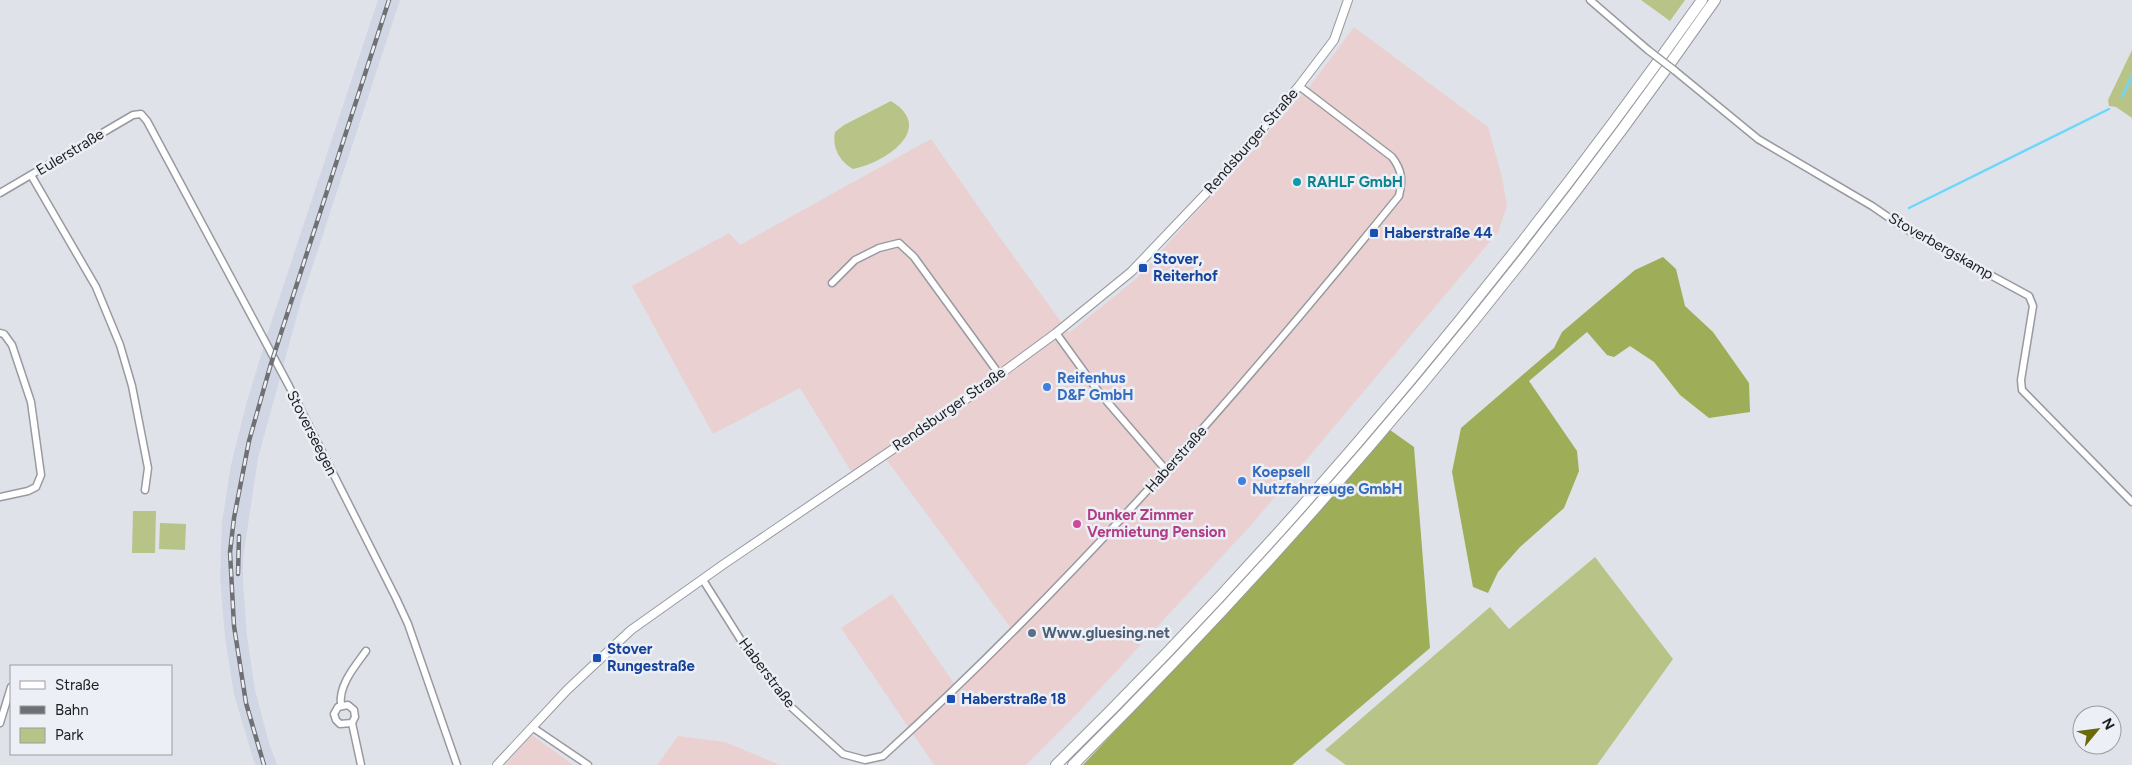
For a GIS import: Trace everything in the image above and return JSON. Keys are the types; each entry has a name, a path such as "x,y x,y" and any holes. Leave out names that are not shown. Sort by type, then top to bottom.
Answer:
{"highway":[{"path":"1056,765 1146,676 1228,588 1401,392 1565,187 1702,0"},
{"path":"1073,765 1237,595 1412,396 1579,186 1715,0"}],"street":[{"name":"Rendsburger Straße","path":"496,765 566,690 631,630 999,374 1056,333 1131,272 1212,187 1299,86 1334,40 1348,0"},
{"name":"Stoverbergskamp","path":"1590,0 1648,50 1758,139 1872,206 1904,228 2029,296 2033,306 2021,380 2022,390 2132,502"},
{"name":"Haberstraße","path":"703,580 749,653 790,706 843,754 865,760 883,756 1007,637 1102,540 1191,444 1301,317 1399,196 1402,184 1401,172 1392,157 1299,86"},
{"name":"Eulerstraße","path":"0,193 133,115 141,114"},
{"name":"Stoverseegen","path":"141,114 288,386 396,598 408,624 457,765"},
{"path":"31,175 96,287 120,345 132,386 148,468 145,490"},
{"path":"832,283 855,260 879,248 899,243 914,257 999,374"},
{"path":"0,333 4,334 12,346 31,402 40,475 36,487 28,491 0,497"},
{"path":"1056,333 1098,390 1166,470"},
{"path":"352,723 340,724 334,714 341,705 340,694 366,651"},
{"path":"0,723 10,690"},
{"path":"341,705 348,705 354,710 355,717 352,723 361,765"},
{"path":"532,727 588,765"}],"shaded area":[{"path":"378,0 400,0 301,301 258,458 243,558 243,583 247,636 255,690 277,765 255,765 234,694 225,637 220,578 222,522 231,465 246,405 268,332"},
{"path":"1354,27 1488,127 1502,177 1507,206 1498,232 1252,524 1075,716 1026,765 934,765 841,628 892,594 956,686 1013,631 886,459 857,481 800,388 713,434 632,286 729,233 740,245 931,139 1069,333 1137,278 1313,82"},
{"path":"532,735 573,765 505,765"},
{"path":"678,736 725,742 780,765 657,765"}],"green space":[{"path":"1641,0 1685,0 1670,21"},
{"path":"2132,50 2132,118 2116,107 2109,106 2108,100"},
{"path":"891,101 904,112 909,123 907,133 901,143 891,152 865,166 853,169 848,166 840,158 836,148 835,132 844,125"},
{"path":"1663,257 1676,269 1685,306 1713,332 1749,383 1750,412 1709,418 1680,395 1654,362 1630,346 1614,357 1607,355 1587,332 1529,381 1577,451 1579,471 1564,508 1520,547 1498,572 1488,593 1473,587 1452,472 1461,428 1554,348 1562,332 1635,270"},
{"path":"1390,430 1414,447 1430,648 1292,765 1083,765 1297,537"},
{"path":"133,511 156,511 155,553 132,553"},
{"path":"160,523 186,524 185,550 159,549"},
{"path":"1595,557 1673,659 1597,765 1346,765 1325,750 1490,607 1509,629"}],"waterway":[{"path":"2122,97 2132,76"},
{"path":"1909,208 2109,109"}],"railway":[{"path":"264,765 246,703 234,626 230,552 234,518 249,441 270,367 389,0"},
{"path":"238,574 239,536"}],"place":[{"name":"RAHLF GmbH","path":"1297,182"},
{"name":"Haberstraße 44","path":"1374,233"},
{"name":"Stover, Reiterhof","path":"1143,268"},
{"name":"Reifenhus D&F GmbH","path":"1047,387"},
{"name":"Koepsell Nutzfahrzeuge GmbH","path":"1242,481"},
{"name":"Dunker Zimmer Vermietung Pension","path":"1077,524"},
{"name":"Www.gluesing.net","path":"1032,633"},
{"name":"Stover Rungestraße","path":"597,658"},
{"name":"Haberstraße 18","path":"951,699"}]}
